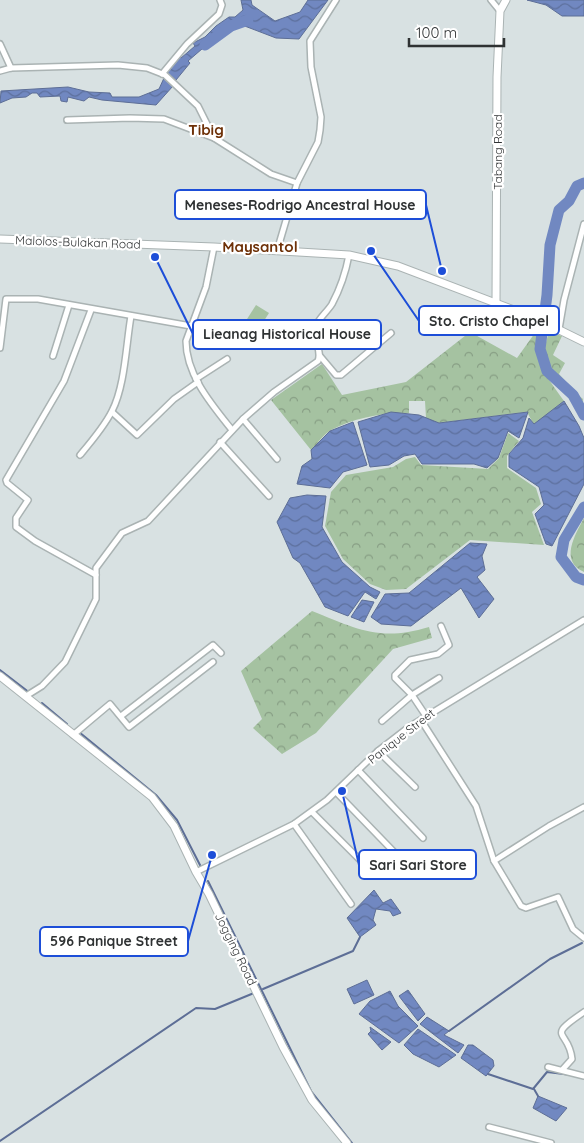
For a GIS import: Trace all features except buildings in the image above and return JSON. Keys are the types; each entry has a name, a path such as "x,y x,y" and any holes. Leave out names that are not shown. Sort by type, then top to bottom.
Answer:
{"main road":[{"name":"Tabang Road","path":"496,305 497,77 500,11 506,0"},
{"name":"Malolos-Bulakan Road","path":"0,239 214,246 349,255 398,266 496,305 535,318 584,342"},
{"name":"Jogging Road","path":"0,676 152,797 174,826 196,872 210,894 283,1047 312,1100 345,1140"}],"street":[{"path":"163,74 187,44 219,14 222,5 220,0"},
{"path":"277,250 297,183 318,142 320,130 321,117 311,67 310,41 336,0"},
{"path":"491,0 500,11"},
{"path":"0,44 11,68"},
{"path":"0,71 11,68 118,65 147,68 163,74 198,106 214,138"},
{"path":"68,120 130,118 164,120 188,126 214,138 265,170 297,183"},
{"path":"560,329 564,300 584,224"},
{"path":"214,246 206,287 186,341 186,350 197,380 232,430"},
{"path":"349,255 346,268 331,305 315,327 315,336 320,356 339,376 391,333"},
{"path":"0,348 6,299 38,299 91,310 191,326"},
{"path":"53,356 69,305"},
{"path":"91,310 64,381 3,479 28,500 16,518 16,526 35,541 96,575"},
{"path":"80,455 112,412 120,386 130,316"},
{"path":"26,696 42,686 65,662 96,598 96,575 100,560 122,533 148,521 243,419 274,392 318,361 320,356"},
{"path":"112,412 137,435 174,399 227,359"},
{"path":"243,419 277,459"},
{"path":"220,442 269,496"},
{"name":"Panique Street","path":"196,872 294,824 336,792 378,751 424,718 584,620"},
{"path":"441,626 449,645 438,654 410,660 395,675 395,678 412,695 476,806 494,861 521,906 526,908 558,897 573,929 584,938"},
{"path":"121,716 213,645 221,653"},
{"path":"74,735 110,704 128,727 212,662"},
{"path":"382,721 412,695 439,678"},
{"path":"378,751 415,787"},
{"path":"358,770 423,838"},
{"path":"336,792 395,853"},
{"path":"494,861 549,826 584,807"},
{"path":"312,812 359,859"},
{"path":"294,824 352,904"},
{"path":"563,1069 572,1059 571,1052 561,1036 562,1029 564,1025 584,1012"},
{"path":"548,1067 563,1069 584,1076"},
{"path":"489,1127 551,1143"}],"green space":[{"path":"256,305 269,313 253,338 240,330"},
{"path":"537,330 543,368 564,401 534,425 527,412 438,423 426,418 425,401 409,401 409,413 379,415 349,422 328,432 311,450 271,400 322,364 342,395 406,382 470,332 517,358"},
{"path":"549,332 562,336 553,355 565,363 559,374 583,399 582,406 549,370 543,352"},
{"path":"508,433 519,441 507,456 507,468 536,488 541,504 532,512 544,545 470,540 406,589 386,590 370,584 343,559 325,526 331,492 346,475 393,467 406,459 415,457 421,465 488,469 499,458"},
{"path":"584,518 584,572 576,567 572,561 571,547"},
{"path":"312,611 356,628 382,633 412,631 429,627 432,638 393,649 316,733 282,754 253,728 262,719 241,671"}],"water":[{"path":"241,0 251,0 252,5 275,21 300,12 308,0 328,0 299,39 276,38 242,25 231,24 188,61 190,63 176,80 165,71 179,56 181,58 195,46 193,43 205,37 229,17 235,17 243,10"},
{"path":"527,0 584,0 584,16 562,16 546,5"},
{"path":"164,78 173,86 156,105 89,97 84,101 68,97 67,102 61,101 60,96 40,97 37,93 32,93 26,97 12,98 0,103 1,91 68,87 89,92 110,93 112,97 139,97 159,89"},
{"path":"564,401 584,438 584,484 552,546 546,544 535,514 544,505 539,487 509,467 509,454 523,438 529,418 534,424"},
{"path":"391,412 419,415 439,423 528,412 519,438 508,431 498,458 487,468 474,464 422,464 415,454 404,456 389,465 370,467 358,422"},
{"path":"353,422 367,465 343,472 330,488 297,484 302,466 312,459 311,450 330,431"},
{"path":"307,495 326,496 322,527 342,562 370,587 380,592 376,599 365,592 348,616 325,607 300,563 293,558 277,522 290,498"},
{"path":"470,543 487,544 482,556 485,570 477,577 494,599 479,618 461,588 411,626 381,624 371,617 385,594 409,593"},
{"path":"362,600 374,602 364,622 351,617"},
{"path":"374,890 383,903 391,899 401,913 393,916 390,911 376,909 373,920 376,925 360,937 347,918"},
{"path":"367,980 374,995 354,1004 347,989"},
{"path":"408,990 425,1014 418,1021 399,996"},
{"path":"390,991 398,1006 418,1026 399,1043 359,1014 370,1001"},
{"path":"427,1017 449,1031 444,1035 464,1045 458,1053 420,1024"},
{"path":"370,1027 391,1042 382,1050 368,1034 371,1031"},
{"path":"418,1029 456,1055 439,1067 413,1054 404,1045"},
{"path":"468,1045 473,1045 493,1060 494,1066 486,1076 461,1058"},
{"path":"538,1096 567,1108 556,1121 533,1108"}],"waterway":[{"path":"205,45 231,26 248,20"},
{"path":"584,183 577,186 569,201 559,210 550,245 547,295 540,349 547,371 573,395 584,415"},
{"path":"584,507 564,540 561,557 576,577 584,580"},
{"path":"0,670 30,693"},
{"path":"42,703 67,724"},
{"path":"79,732 156,795 177,820 201,867"},
{"path":"208,881 311,1091 352,1143"},
{"path":"263,989 353,951 360,937"},
{"path":"449,1031 550,959 582,943"},
{"path":"0,1141 196,1008 215,1009 254,993"},
{"path":"488,1074 533,1089 547,1072 572,1075"},
{"path":"534,1089 538,1096"}],"place":[{"name":"Sto. Cristo Chapel","path":"371,251"},
{"name":"Lieanag Historical House","path":"155,257"},
{"name":"Meneses-Rodrigo Ancestral House","path":"442,271"},
{"name":"Sari Sari Store","path":"342,791"},
{"name":"596 Panique Street","path":"212,855"}],"district":[{"name":"Tibig","path":"206,129"},
{"name":"Maysantol","path":"260,246"}]}
